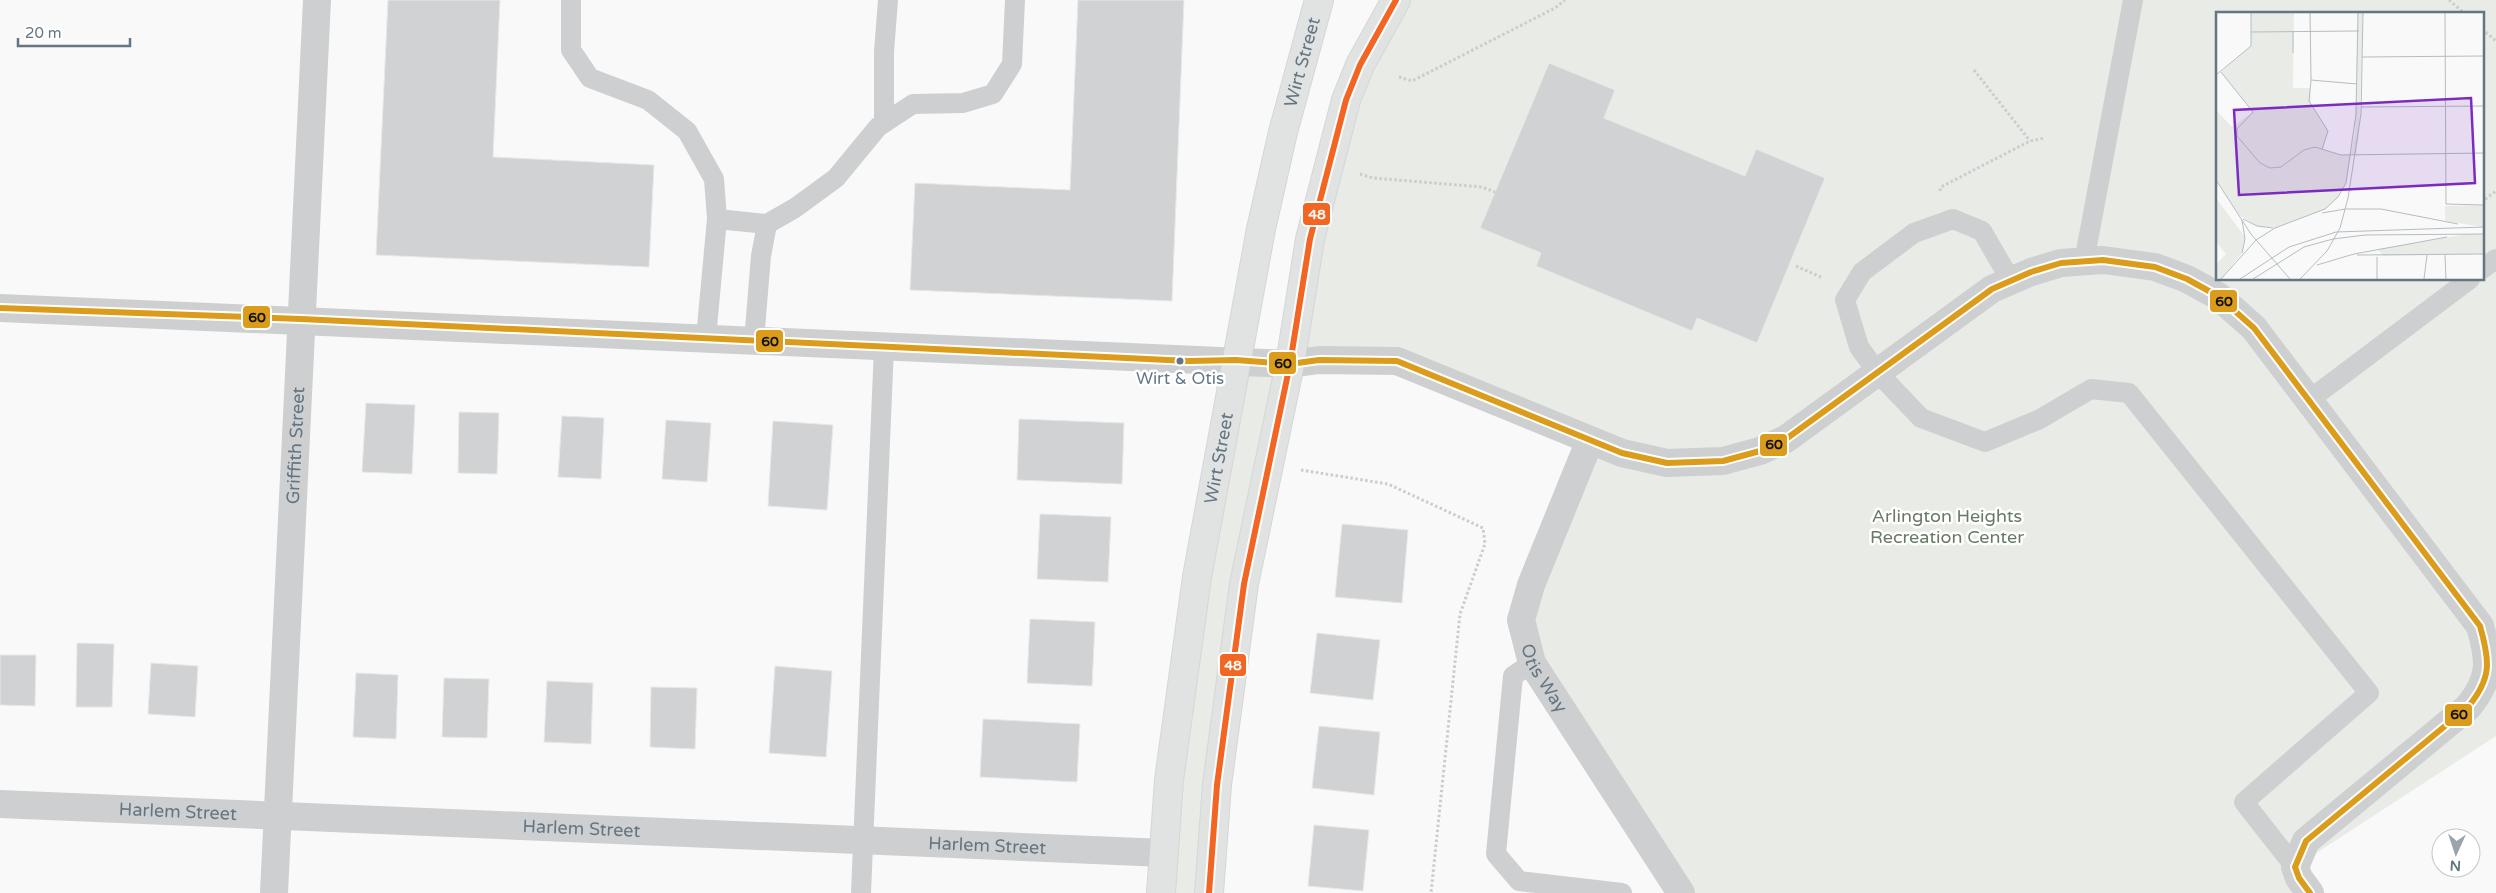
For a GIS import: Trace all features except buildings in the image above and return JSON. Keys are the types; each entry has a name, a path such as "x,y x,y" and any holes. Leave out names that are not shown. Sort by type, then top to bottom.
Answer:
{"main road":[{"name":"Wirt Street","path":"1161,893 1169,780 1196,577 1261,229 1283,132 1320,0"},
{"path":"1209,893 1217,785 1244,584 1290,364 1310,239 1346,100 1360,65 1396,0"}],"street":[{"name":"Griffith Street","path":"274,893 317,0"},
{"path":"0,308 301,319 1189,361 1236,360 1290,364 1319,360 1397,361 1622,453 1667,463 1723,461 1760,451 1786,439 1878,374 1962,309 1992,289 2031,272 2061,264 2103,260 2155,266 2187,279 2218,296 2254,328 2480,626 2488,654 2486,675 2481,691 2468,708 2306,841 2295,867 2299,878 2310,893"},
{"name":"Otis Way","path":"1590,440 1531,585 1520,620 1532,663 1681,893"},
{"name":"Harlem Street","path":"0,804 203,811 277,816 1164,853"}],"lane":[{"path":"572,0 571,50 590,78 648,100 687,131 714,179 717,219 706,338"},
{"path":"884,123 884,52 888,0"},
{"path":"717,219 767,224 795,208 836,178 884,123 913,104 963,103 993,94 1012,64 1016,0"},
{"path":"2084,262 2133,0"},
{"path":"2011,281 1982,231 1953,219 1914,233 1862,272 1845,300 1859,347 1878,374 1921,418 1985,442 2040,419 2091,389 2129,393 2369,694 2244,802 2295,867"},
{"path":"754,341 761,256 767,224"},
{"path":"2484,268 2496,259"},
{"path":"2309,400 2469,280"},
{"path":"861,893 884,347"},
{"path":"1532,663 1513,676 1496,854 1519,881 1622,893"}],"path":[{"path":"1399,77 1412,81 1556,8 1565,0"},
{"path":"2449,0 2463,12"},
{"path":"2484,31 2496,41"},
{"path":"1974,70 2030,141"},
{"path":"1938,199 1942,187 2030,141 2045,138"},
{"path":"1360,174 1373,178 1482,187 1495,192"},
{"path":"2484,200 2496,191"},
{"path":"1796,266 1826,279"},
{"path":"1300,470 1388,484 1483,528 1485,544 1460,614 1431,893"}],"green space":[{"name":"Arlington Heights Recreation Center","path":"1396,0 2496,0 2496,736 2295,867 2310,893 1681,893 1521,620 1590,440 1397,361 1290,364 1310,239"},
{"path":"1236,360 1290,364 1209,893 1161,893"}],"transit line":[{"name":"48","path":"1209,893 1217,785 1244,584 1290,364 1310,239 1346,100 1360,65 1396,0"},
{"name":"60","path":"0,308 301,319 1189,361 1236,360 1290,364 1319,360 1397,361 1622,453 1667,463 1723,461 1760,451 1786,439 1992,289 2031,272 2061,263 2103,260 2155,267 2187,279 2218,296 2254,328 2480,626 2486,649 2487,669 2485,678 2476,697 2468,707 2306,841 2295,867 2299,878 2310,893"}],"place":[{"name":"Wirt & Otis","path":"1180,361"}]}
